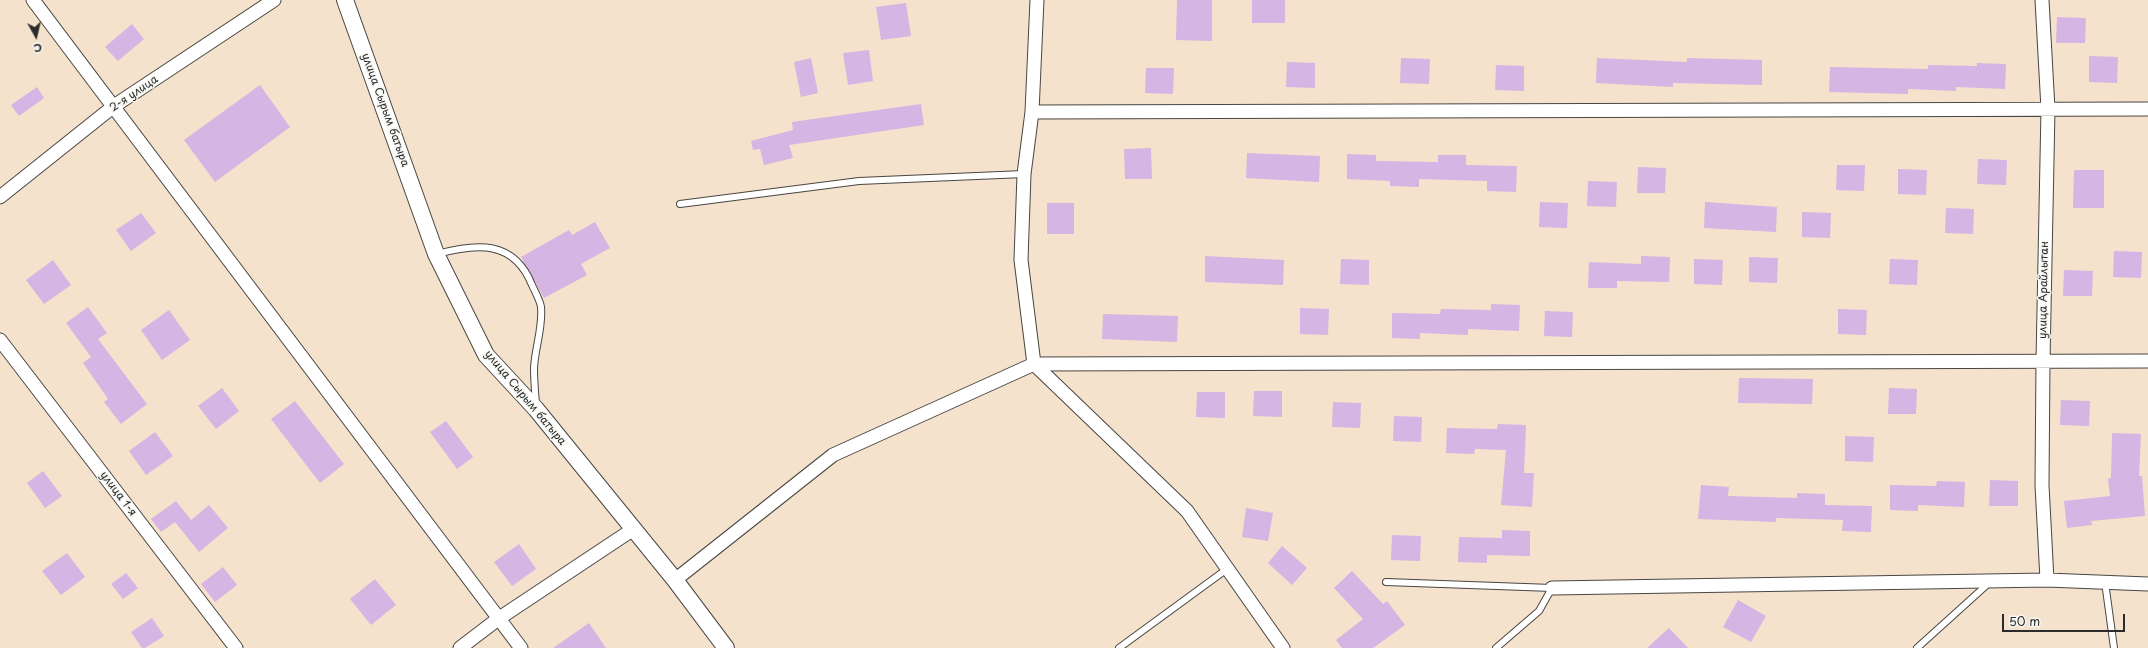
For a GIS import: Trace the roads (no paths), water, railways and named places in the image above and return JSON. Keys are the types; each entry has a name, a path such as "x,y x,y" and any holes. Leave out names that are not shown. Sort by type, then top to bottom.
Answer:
{"street":[{"path":"33,0 521,648"},
{"name":"2-я улица","path":"0,197 114,106 274,0"},
{"name":"улица Сырым батыра","path":"346,0 436,254 486,355 536,409 632,530 675,580 726,648"},
{"path":"1037,0 1032,112 1024,174 1021,260 1034,364 1187,511 1283,648"},
{"name":"улица Арайлытан","path":"2042,0 2048,109 2042,485 2047,580"},
{"path":"1032,112 2148,109"},
{"name":"улица 1-я","path":"0,340 236,648"},
{"path":"675,580 832,455 1034,364 2148,361"},
{"path":"460,648 498,619 632,530"},
{"path":"1552,588 2047,580 2148,584"}],"lane":[{"path":"680,204 859,181 1024,174"},
{"path":"436,254 463,247 489,247 507,252 528,275 540,306 540,333 534,367 536,409"},
{"path":"1119,648 1227,569"},
{"path":"1386,582 1552,588 1539,611 1496,648"},
{"path":"1917,648 1991,582"},
{"path":"2105,582 2114,648"}]}
